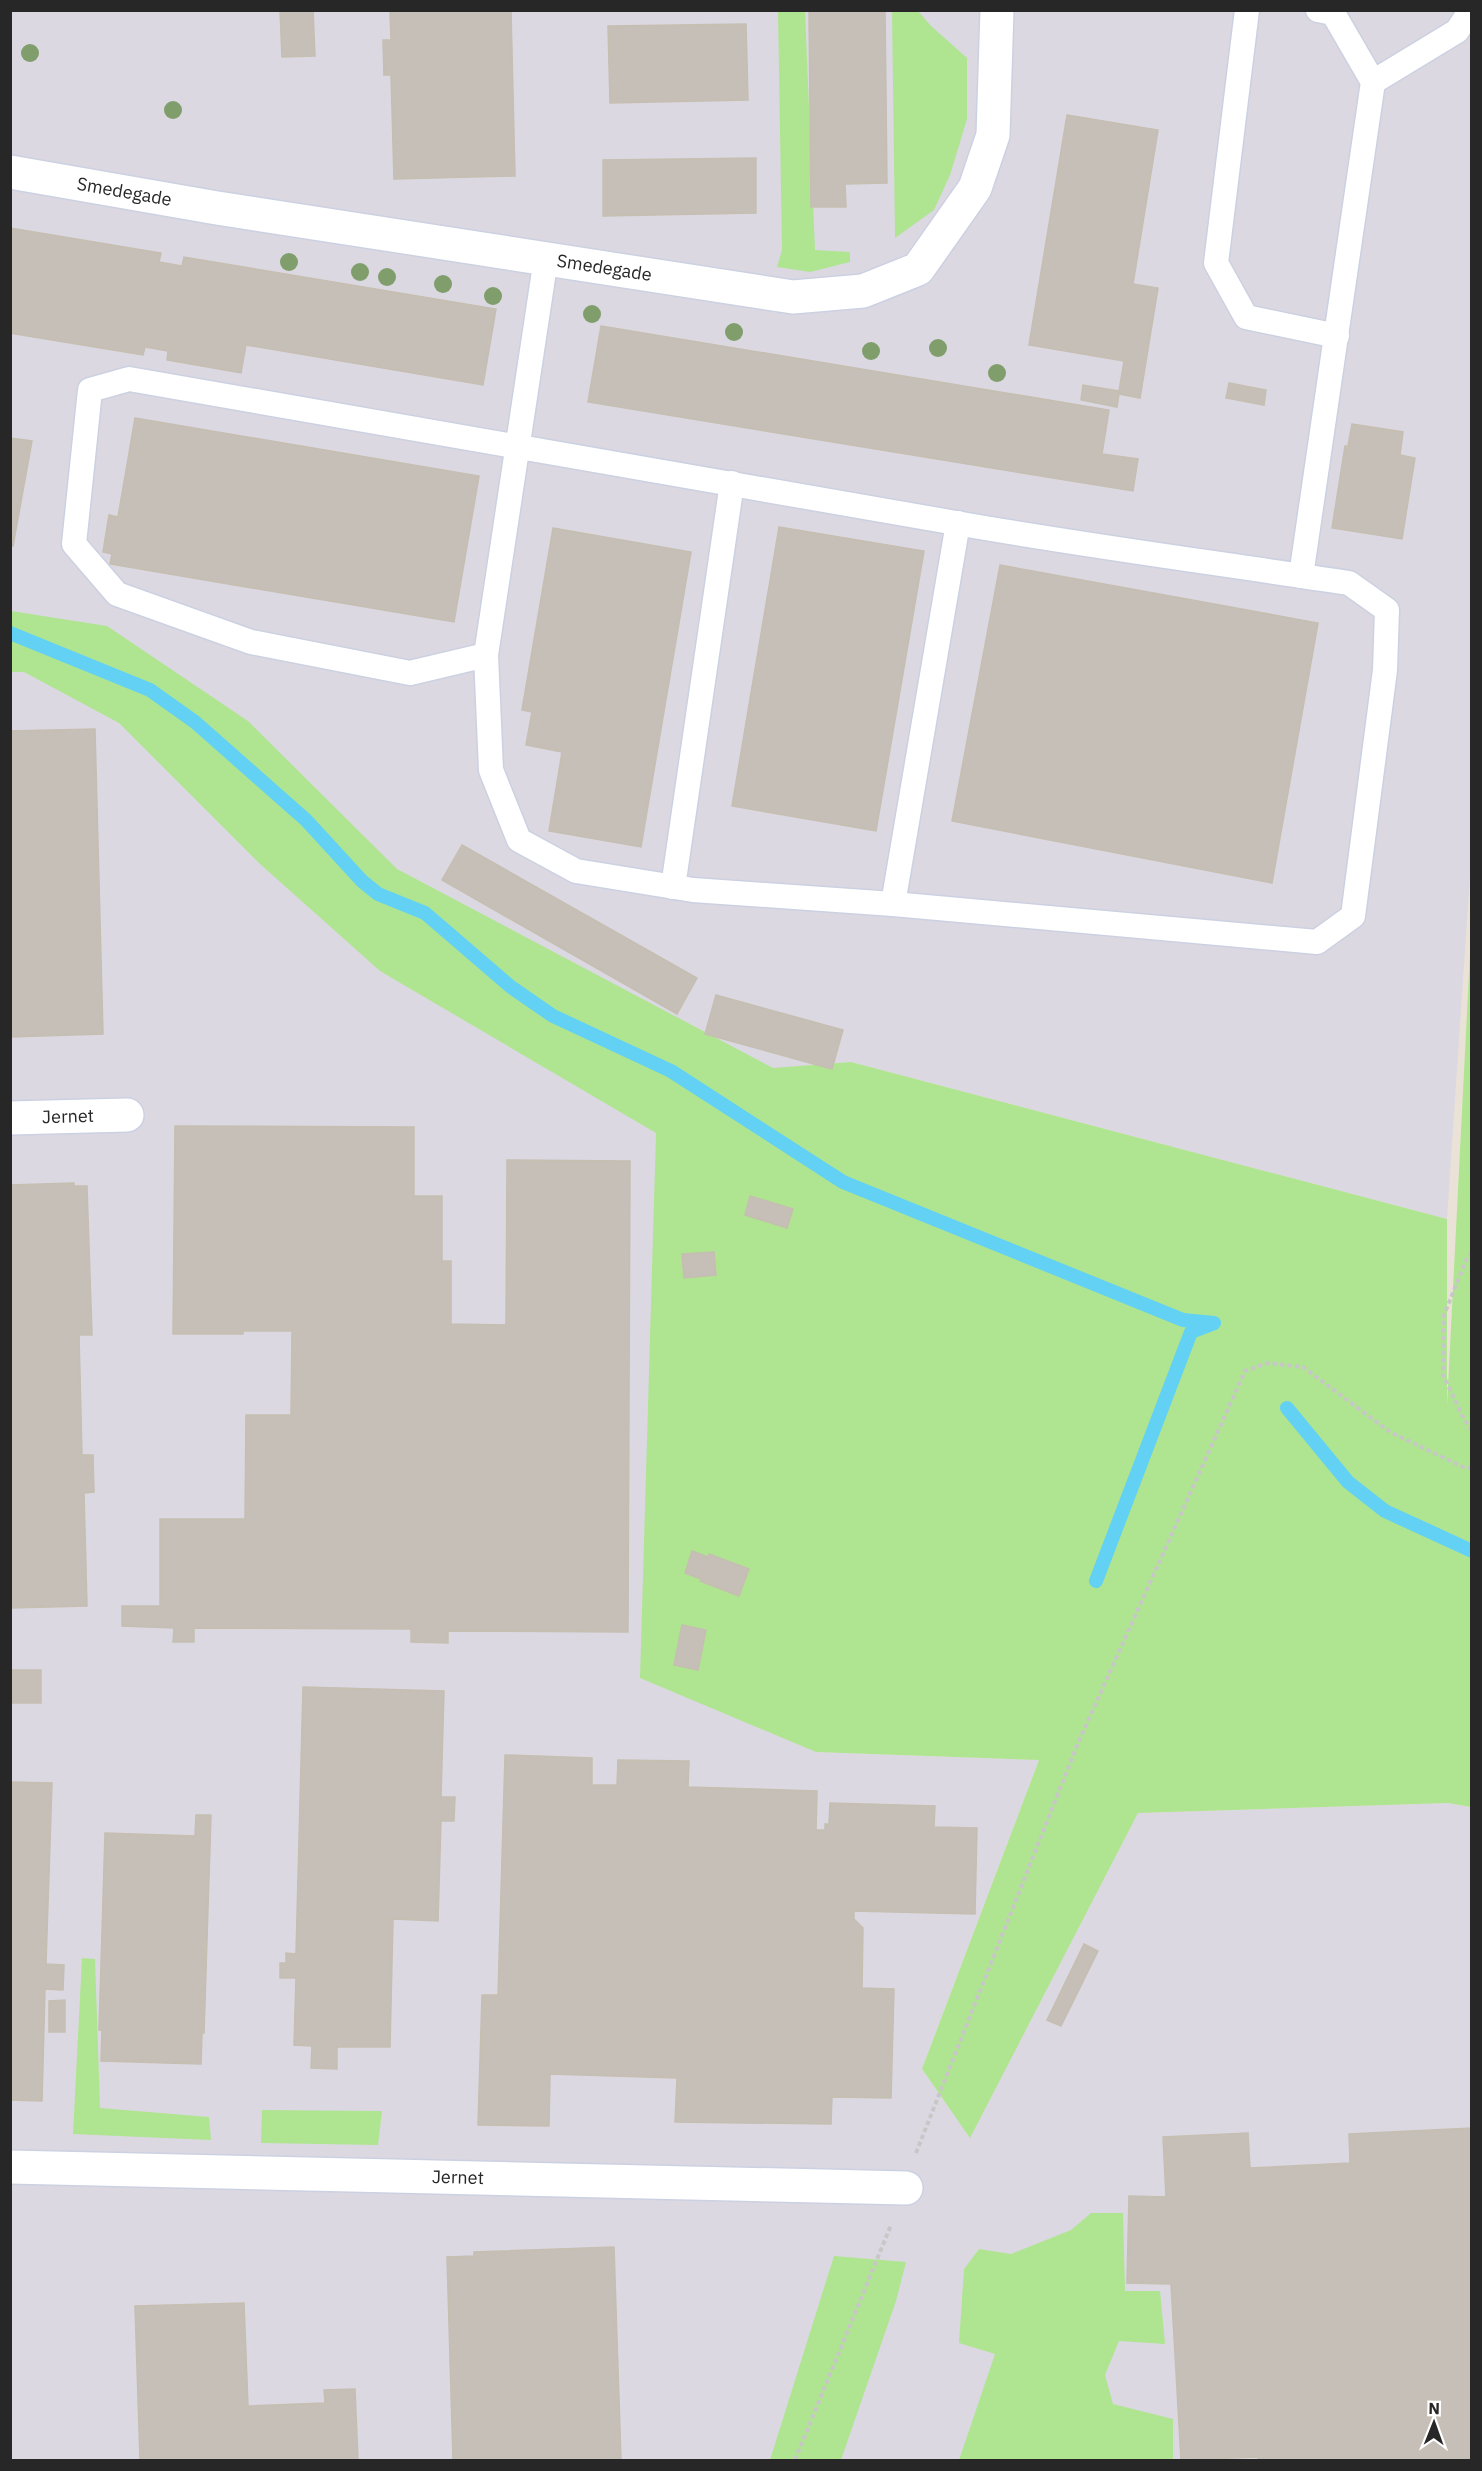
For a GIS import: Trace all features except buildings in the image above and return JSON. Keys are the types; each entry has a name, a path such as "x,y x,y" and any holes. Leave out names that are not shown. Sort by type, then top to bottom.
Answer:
{"street":[{"name":"Smedegade","path":"10,172 217,208 793,297 863,291 918,269 975,188 993,135 997,10"},
{"name":"Jernet","path":"10,1118 127,1115"},
{"name":"Jernet","path":"10,2167 906,2188"}],"lane":[{"path":"1247,10 1216,263 1246,317 1337,336"},
{"path":"1301,576 1373,82 1333,13 1318,10"},
{"path":"1373,82 1457,31 1471,10"},
{"path":"486,655 410,673 251,642 117,594 74,544 90,390 129,379 518,446 732,483 958,523 1349,583 1387,610 1385,670 1353,916 1317,942 893,904 693,890 576,871 519,840 491,770 486,655 518,446 546,258"},
{"path":"674,887 732,483"},
{"path":"893,904 958,523"}],"path":[{"path":"1472,1252 1467,1258 1444,1315 1443,1375 1472,1431"},
{"path":"795,2460 906,2188 918,2145 1078,1743 1245,1371 1267,1363 1303,1367 1390,1432 1463,1467 1472,1468"}],"shaded area":[{"path":"11,11 1471,11 1472,847 1447,1219 851,1062 658,1078 816,1752 1039,1760 922,2069 970,2137 1138,1813 1448,1803 1471,1807 1471,2460 11,2460"}],"green space":[{"path":"778,11 805,11 815,250 850,252 850,262 810,272 777,267 782,250"},
{"path":"892,11 918,11 931,26 967,58 967,119 950,175 934,210 895,238"},
{"path":"11,611 107,626 248,721 397,869 773,1068 851,1062 1447,1219 1447,1406 1471,934 1471,1807 1448,1803 1138,1813 970,2138 922,2069 1039,1760 816,1752 640,1678 656,1133 380,971 260,864 119,723 24,672 11,672"},
{"path":"82,1958 95,1959 100,2108 209,2117 211,2140 73,2134"},
{"path":"262,2110 382,2111 378,2145 261,2143"},
{"path":"1091,2213 1123,2213 1125,2291 1160,2291 1165,2344 1119,2341 1105,2375 1113,2404 1173,2419 1173,2460 959,2460 995,2354 959,2343 964,2269 979,2249 1011,2254 1071,2230"},
{"path":"834,2256 906,2262 896,2301 841,2460 770,2460"}],"waterway":[{"path":"10,633 150,690 195,722 306,820 362,881 378,894 425,913 511,987 553,1016 671,1071 843,1182 1183,1320 1214,1323"},
{"path":"1096,1581 1191,1332 1212,1324"},
{"path":"1287,1408 1348,1482 1385,1511 1472,1551"}]}
